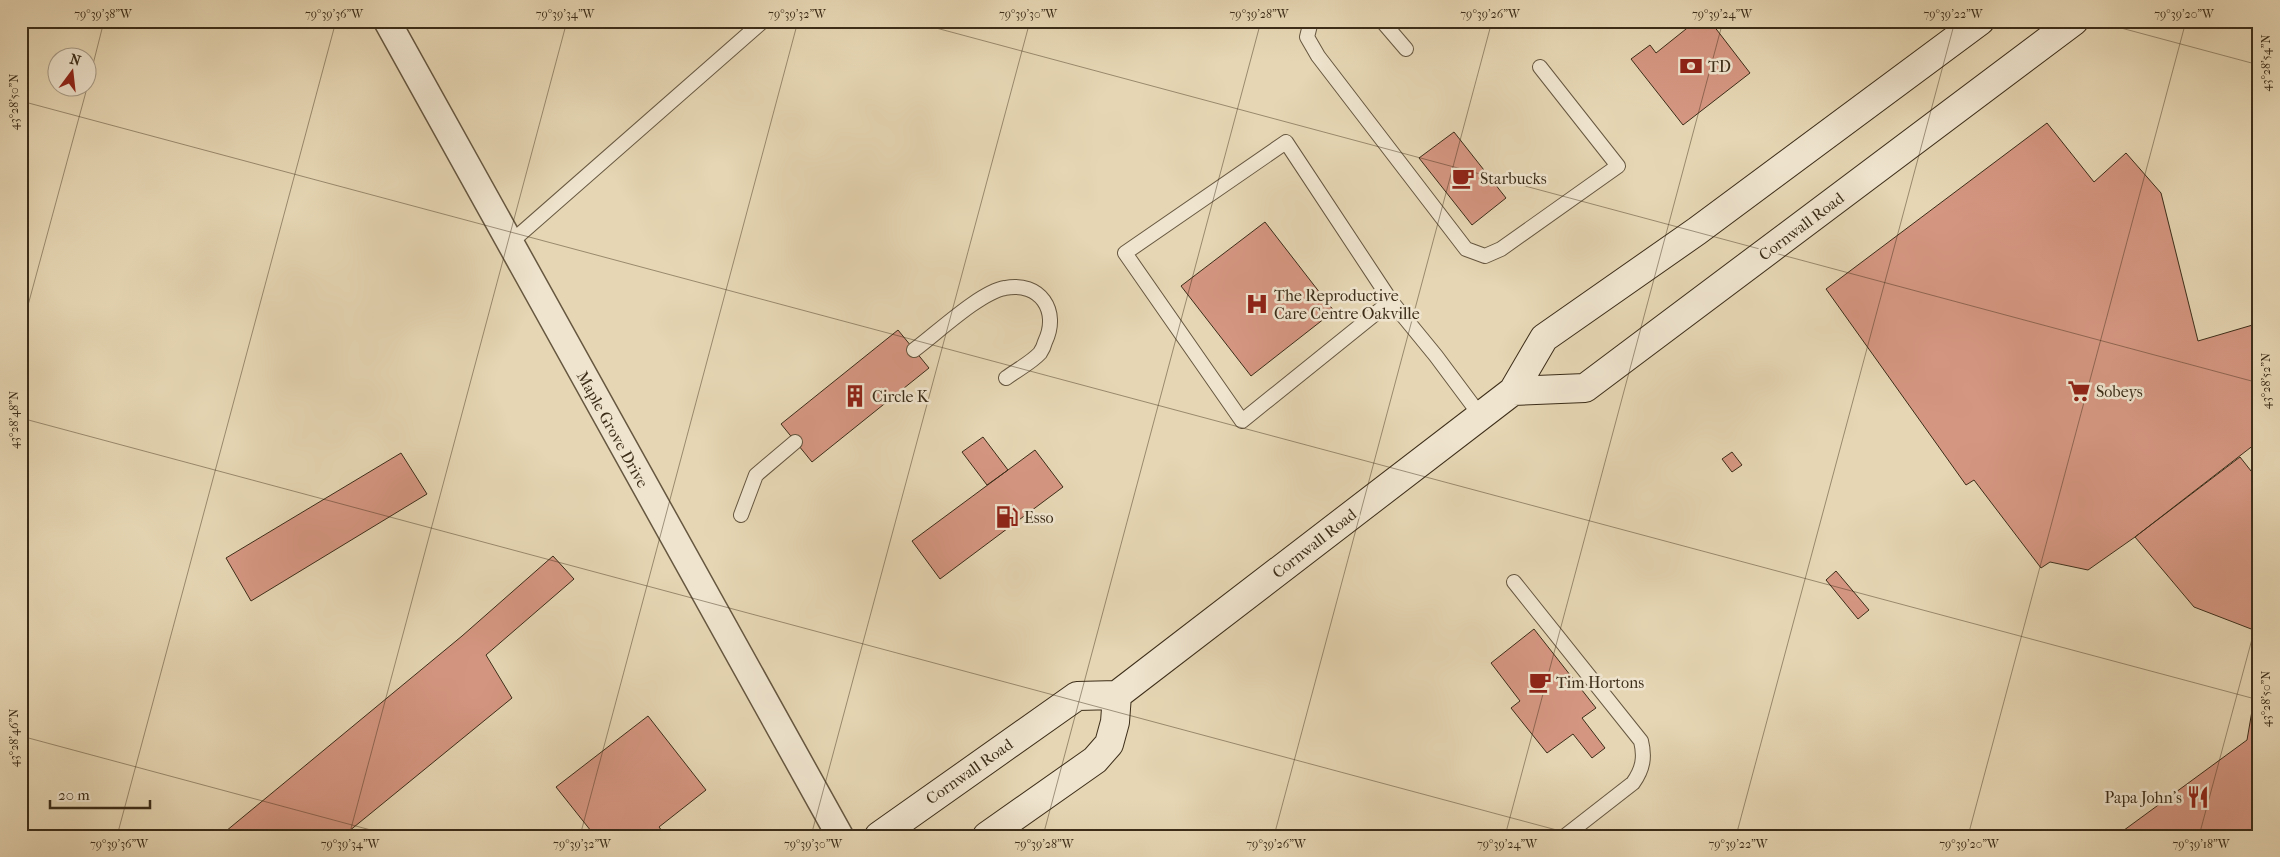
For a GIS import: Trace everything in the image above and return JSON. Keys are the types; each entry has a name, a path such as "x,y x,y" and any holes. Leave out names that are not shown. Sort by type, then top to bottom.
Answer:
{"main road":[{"name":"Cornwall Road","path":"879,836 1077,696 1117,695 1512,392 1544,338 1698,231 1980,21"},
{"name":"Cornwall Road","path":"1512,392 1584,388 2074,21"},
{"path":"987,836 1095,760 1109,744 1116,722 1117,695"}],"street":[{"name":"Maple Grove Drive","path":"387,21 840,836"}],"lane":[{"path":"510,244 763,21"},
{"path":"1311,21 1307,37 1318,56 1466,249 1485,256 1501,249 1618,166 1540,67"},
{"path":"1382,21 1406,50"},
{"path":"1391,301 1242,421 1125,253 1286,142 1391,301 1436,356 1480,415"},
{"path":"914,350 987,294 1005,288 1025,289 1041,297 1051,314 1049,333 1040,352 1006,378"},
{"path":"741,515 756,475 795,442"},
{"path":"1514,582 1641,741 1645,754 1640,772 1633,783 1565,836"}],"building":[{"name":"TD","path":"1696,21 1710,21 1750,73 1683,125 1631,59 1650,45 1656,53"},
{"name":"Sobeys","path":"2047,123 2094,182 2126,153 2161,193 2198,341 2256,324 2259,334 2259,441 2135,537 2088,570 2050,562 2041,568 1974,480 1966,485 1826,289"},
{"name":"Starbucks","path":"1454,132 1506,198 1472,225 1419,158"},
{"path":"1265,222 1334,311 1251,376 1181,286"},
{"name":"Circle K","path":"898,330 929,368 812,462 781,424"},
{"path":"983,437 1008,470 987,485 962,452"},
{"path":"1035,450 1063,487 940,579 912,541"},
{"path":"1732,452 1742,465 1732,472 1722,459"},
{"path":"401,453 427,494 251,601 226,558"},
{"path":"2240,457 2259,481 2259,632 2194,607 2135,537"},
{"path":"553,556 574,579 486,655 512,698 343,836 220,836 462,636"},
{"path":"1836,571 1869,610 1858,619 1826,580"},
{"name":"Tim Hortons","path":"1534,629 1596,708 1582,718 1605,748 1592,758 1573,734 1547,753 1511,708 1520,701 1491,663"},
{"path":"2259,670 2259,836 2116,836 2247,740"},
{"path":"648,716 706,790 659,827 666,836 585,836 591,831 556,787"}],"place":[{"name":"TD","path":"1691,66"},
{"name":"Starbucks","path":"1463,178"},
{"name":"The Reproductive Care Centre Oakville","path":"1257,304"},
{"name":"Sobeys","path":"2079,391"},
{"name":"Circle K","path":"855,396"},
{"name":"Esso","path":"1007,517"},
{"name":"Tim Hortons","path":"1540,682"},
{"name":"Papa John's","path":"2198,797"}]}
